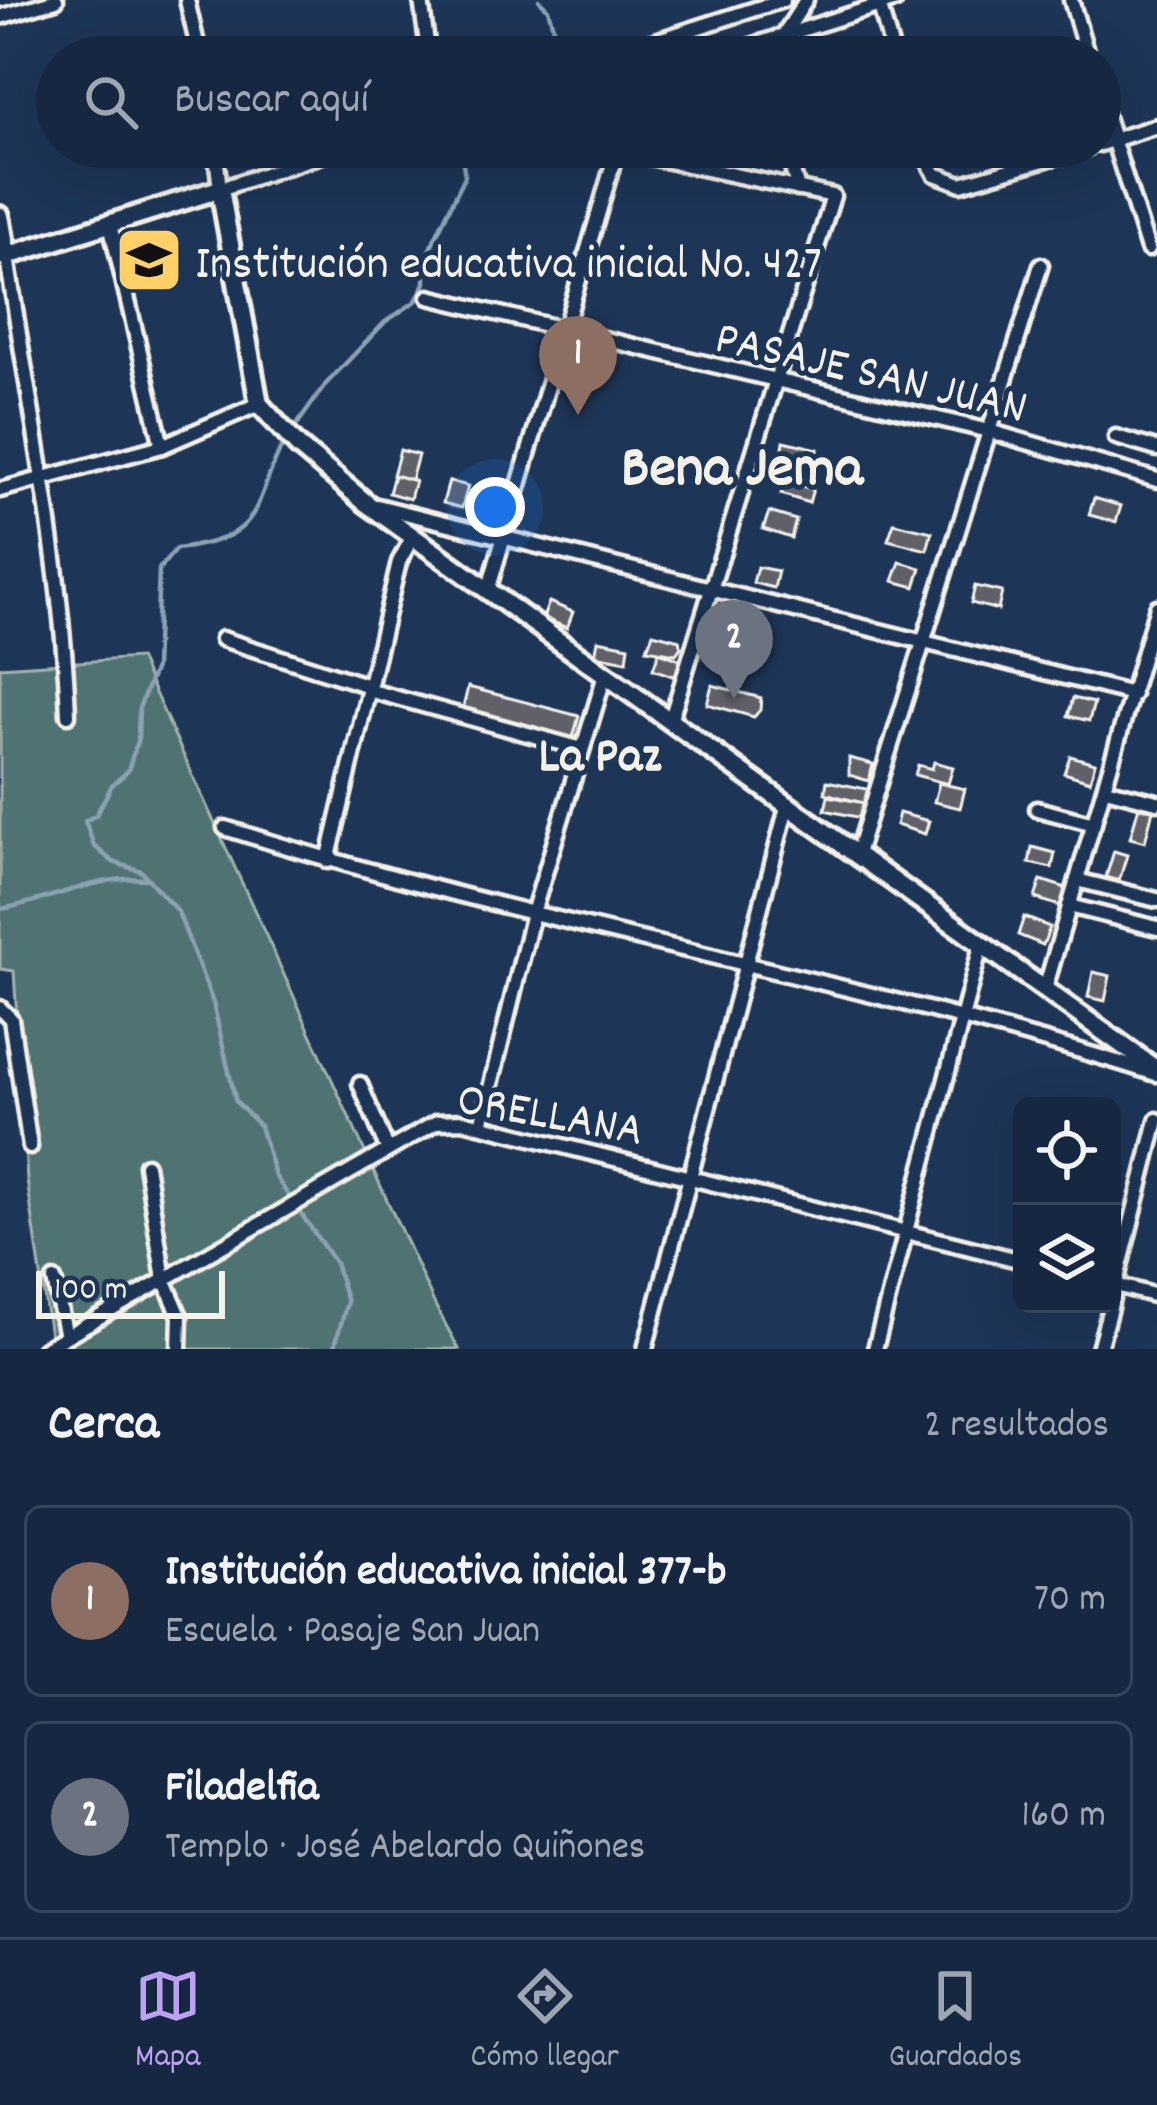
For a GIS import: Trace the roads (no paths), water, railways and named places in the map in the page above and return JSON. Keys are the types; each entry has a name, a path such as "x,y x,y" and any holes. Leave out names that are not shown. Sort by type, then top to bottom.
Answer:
{"street":[{"path":"0,17 56,0"},
{"path":"187,0 195,36"},
{"path":"421,0 426,36"},
{"path":"671,36 783,0"},
{"path":"783,36 806,0"},
{"path":"785,36 896,0"},
{"path":"1071,0 1082,36"},
{"path":"879,3 888,36"},
{"path":"1121,137 1157,126"},
{"path":"217,168 259,404 298,446 488,591 1157,1072"},
{"path":"4,257 283,168"},
{"path":"488,591 612,168"},
{"path":"670,722 715,591 833,196 701,168"},
{"path":"792,168 798,189"},
{"path":"932,168 935,174 961,184 1016,168"},
{"path":"1116,168 1148,249"},
{"path":"0,216 64,615 68,715"},
{"path":"110,224 162,446"},
{"path":"856,857 1041,265"},
{"name":"PASAJE SAN JUAN","path":"429,297 988,431 1157,480"},
{"path":"0,490 162,446 259,404"},
{"path":"1116,437 1157,449"},
{"path":"366,502 503,541 926,640 1133,694"},
{"path":"328,861 399,562 413,536"},
{"path":"1045,989 1157,607"},
{"path":"222,639 368,688 582,749"},
{"path":"1139,670 1157,675"},
{"path":"481,1125 533,913 605,675"},
{"path":"1105,788 1157,802"},
{"path":"645,1349 787,807"},
{"path":"1036,809 1094,824"},
{"path":"225,828 328,861 1157,1072"},
{"path":"1077,880 1157,900"},
{"path":"1069,906 1157,928"},
{"path":"875,1349 902,1230 981,946"},
{"path":"0,1008 11,1019 30,1147"},
{"path":"360,1084 387,1148"},
{"path":"1121,1262 1157,1120"},
{"name":"ORELLANA","path":"44,1349 311,1199 387,1148 437,1122 481,1125 688,1174 1013,1259"},
{"path":"146,1165 164,1279 180,1316 179,1349"},
{"path":"54,1280 66,1336"},
{"path":"1121,1294 1157,1296"},
{"path":"1099,1349 1108,1313"}],"waterway":[{"path":"539,0 548,9 553,27 548,36"},
{"path":"291,433 326,384 385,322 416,301 425,283 425,259 465,176 464,168"},
{"path":"284,442 259,502 241,528 205,544 176,549 159,569 155,668 139,708 138,738 128,771 112,785 96,815 85,821 94,846 113,862 141,871 178,912 213,1003 236,1102 260,1126 275,1176 335,1263 347,1302 334,1349"},
{"path":"0,909 92,884 146,879"}],"place":[{"name":"Institución educativa inicial No. 427","path":"149,260"},
{"name":"Institución educativa inicial 377-b","path":"578,415"},
{"name":"Filadelfia","path":"734,699"}],"district":[{"name":"Bena Jema","path":"742,463"},
{"name":"La Paz","path":"600,752"}]}
